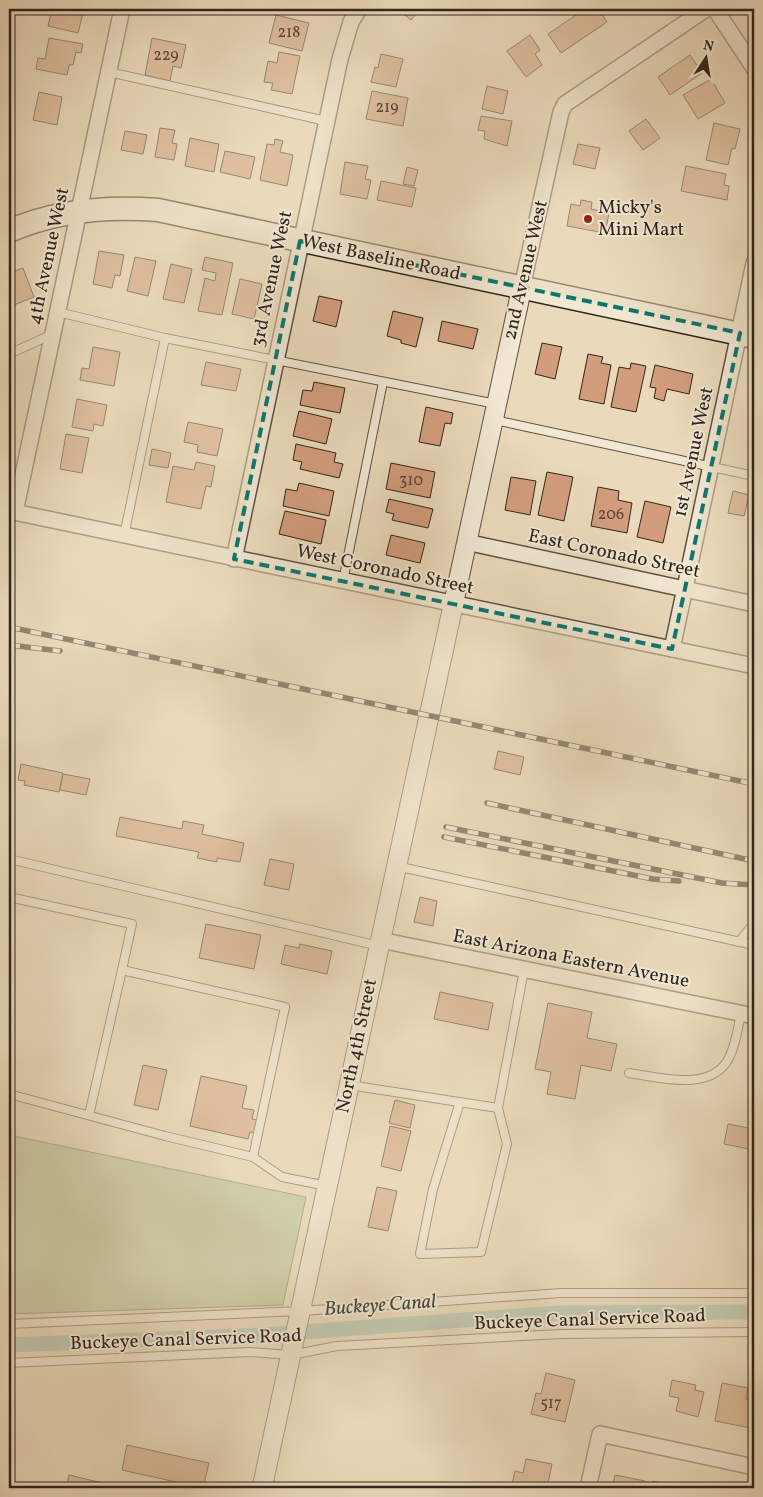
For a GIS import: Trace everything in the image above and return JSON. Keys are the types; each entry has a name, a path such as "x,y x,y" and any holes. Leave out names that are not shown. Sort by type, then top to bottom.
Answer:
{"main road":[{"name":"West Baseline Road","path":"9,231 24,224 80,210 120,207 158,210 747,335"}],"street":[{"name":"4th Avenue West","path":"12,512 58,312 122,9"},
{"name":"3rd Avenue West","path":"234,559 326,121 351,22 359,9"},
{"name":"2nd Avenue West","path":"453,604 561,112 565,104 706,9"},
{"path":"715,9 754,68"},
{"name":"1st Avenue West","path":"672,649 712,466 747,335 754,263"},
{"name":"West Coronado Street","path":"12,512 754,666"},
{"name":"East Coronado Street","path":"466,542 754,604"},
{"name":"North 4th Street","path":"262,1488 453,604"},
{"name":"East Arizona Eastern Avenue","path":"379,943 748,1015"},
{"path":"588,1488 600,1434 754,1467"}],"lane":[{"path":"108,72 326,121"},
{"path":"58,312 165,338 383,382 494,412 754,476"},
{"path":"9,354 53,334"},
{"path":"124,536 165,338"},
{"path":"343,581 383,382"},
{"path":"9,859 379,943"},
{"path":"396,866 754,945"},
{"path":"9,897 132,924 89,1115"},
{"path":"740,942 754,923"},
{"path":"122,970 285,1007 253,1157"},
{"path":"460,1102 433,1189 420,1254 481,1252 506,1144 498,1108 524,970"},
{"path":"629,1073 686,1081 704,1078 718,1071 728,1060 748,1015"},
{"path":"349,1085 498,1108"},
{"path":"9,1094 165,1136 253,1157 282,1176 327,1186"},
{"name":"Buckeye Canal Service Road","path":"9,1324 300,1315 561,1294 754,1293"},
{"name":"Buckeye Canal Service Road","path":"9,1364 292,1351 337,1346 561,1334 754,1332"}],"highlighted area":[{"path":"300,241 740,333 672,649 234,559"}],"green space":[{"path":"9,1135 306,1197 283,1305 9,1314"}],"building":[{"path":"52,9 84,9 78,33 48,26"},
{"path":"399,9 420,9 411,20"},
{"path":"585,9 598,9 607,22 561,53 548,34"},
{"path":"276,15 309,23 302,51 269,43"},
{"path":"530,35 540,50 535,54 542,65 526,77 507,51"},
{"path":"49,38 83,44 81,53 76,52 73,65 69,65 67,75 36,69 38,58 45,59"},
{"path":"152,38 186,45 181,68 173,66 170,81 145,75"},
{"path":"279,52 300,56 292,94 271,90 273,83 264,82 268,61 277,63"},
{"path":"381,54 403,59 396,87 371,82 375,67 378,68"},
{"path":"690,55 702,73 670,95 658,77"},
{"path":"711,79 725,103 698,119 683,95"},
{"path":"487,86 508,91 503,114 482,109"},
{"path":"372,91 408,98 403,126 366,119"},
{"path":"39,92 62,97 57,125 33,120"},
{"path":"481,116 512,121 507,146 484,139 485,131 478,130"},
{"path":"646,119 660,138 643,150 629,131"},
{"path":"714,123 740,129 735,149 732,148 728,165 706,160"},
{"path":"160,128 175,130 172,143 177,144 174,160 155,157"},
{"path":"125,131 147,135 143,154 121,150"},
{"path":"190,138 219,144 214,172 185,166"},
{"path":"275,139 283,141 280,152 293,155 287,186 260,180 267,144 274,145"},
{"path":"578,144 600,148 595,169 573,164"},
{"path":"225,151 255,157 250,179 220,172"},
{"path":"345,162 368,166 365,179 371,180 367,199 340,194"},
{"path":"686,166 726,174 724,185 729,186 727,200 681,191"},
{"path":"407,167 418,170 414,186 403,184"},
{"path":"381,181 416,188 412,207 377,200"},
{"name":"Micky's Mini Mart","path":"581,200 592,202 591,209 609,213 605,233 567,226 571,204 580,206"},
{"path":"99,251 124,255 120,276 115,275 112,288 93,284"},
{"path":"135,257 156,261 148,296 127,291"},
{"path":"205,257 233,263 222,315 198,311 205,278 215,281 216,273 202,270"},
{"path":"171,264 192,269 184,303 163,299"},
{"path":"23,268 34,297 9,307 9,273"},
{"path":"240,279 262,284 254,319 232,314"},
{"path":"319,296 342,301 336,327 313,321"},
{"path":"393,311 423,318 416,347 401,343 401,340 387,336"},
{"path":"442,321 478,329 473,349 438,341"},
{"path":"542,343 562,347 555,379 535,374"},
{"path":"93,347 120,352 114,386 80,380 82,368 89,369"},
{"path":"588,354 603,357 601,363 611,365 604,404 579,399"},
{"path":"206,362 241,369 236,391 201,385"},
{"path":"631,363 646,366 636,412 611,407 619,367 630,369"},
{"path":"655,365 693,374 689,394 667,389 664,401 654,398 656,388 650,387"},
{"path":"314,382 345,388 340,413 300,405 303,390 312,391"},
{"path":"77,399 107,405 103,426 94,424 93,431 72,427"},
{"path":"426,407 453,413 451,424 445,423 440,446 419,442"},
{"path":"754,409 754,445 748,444"},
{"path":"299,411 332,419 326,444 293,436"},
{"path":"188,422 223,429 217,456 197,452 198,445 184,442"},
{"path":"66,434 89,438 82,473 60,469"},
{"path":"296,444 336,453 334,462 343,464 339,478 300,469 302,462 293,460"},
{"path":"152,449 171,453 168,468 149,465"},
{"path":"196,462 215,466 211,487 206,486 201,509 166,502 173,466 194,470"},
{"path":"391,463 435,472 430,498 386,489"},
{"path":"547,472 573,477 564,521 538,515"},
{"path":"511,477 536,481 530,515 505,510"},
{"path":"299,483 334,491 329,516 283,506 286,489 297,491"},
{"path":"598,487 619,491 618,500 632,503 627,533 591,526"},
{"path":"733,491 749,495 744,516 728,513"},
{"path":"389,499 433,509 428,528 392,520 394,514 386,512"},
{"path":"645,501 671,507 663,543 637,537"},
{"path":"285,511 326,520 321,544 279,534"},
{"path":"391,535 425,543 420,563 386,555"},
{"path":"498,751 524,757 520,775 494,769"},
{"path":"21,764 63,773 59,792 24,785 25,781 18,780"},
{"path":"63,774 90,779 86,795 60,790"},
{"path":"120,817 182,829 183,821 204,825 202,834 244,843 240,862 217,858 217,862 197,858 199,852 116,836"},
{"path":"270,859 294,864 289,890 264,885"},
{"path":"420,897 437,901 433,926 414,922"},
{"path":"206,924 261,935 254,969 199,958"},
{"path":"300,944 332,951 327,974 281,964 285,945 299,948"},
{"path":"440,992 493,1003 488,1030 434,1019"},
{"path":"548,1003 592,1012 587,1038 617,1044 611,1071 581,1065 575,1099 547,1094 551,1072 535,1069"},
{"path":"143,1065 167,1070 158,1110 134,1105"},
{"path":"201,1076 247,1086 242,1108 254,1110 252,1119 261,1121 258,1133 250,1132 248,1139 190,1126"},
{"path":"395,1100 415,1105 410,1128 389,1123"},
{"path":"728,1124 754,1129 754,1150 724,1144"},
{"path":"390,1126 411,1131 401,1171 381,1166"},
{"path":"377,1187 397,1191 388,1231 368,1227"},
{"path":"546,1373 575,1380 565,1422 531,1414 536,1393 541,1394"},
{"path":"672,1380 696,1385 695,1390 704,1392 698,1417 676,1411 679,1398 669,1396"},
{"path":"722,1383 748,1388 746,1399 754,1400 751,1428 715,1421"},
{"path":"127,1445 209,1463 203,1488 122,1470"},
{"path":"9,1453 12,1454 9,1471"},
{"path":"526,1459 552,1464 547,1488 511,1488 515,1471 523,1473"},
{"path":"69,1475 111,1485 110,1488 66,1488"},
{"path":"615,1475 645,1481 643,1488 612,1488"},
{"path":"653,1481 679,1487 651,1488"}],"waterway":[{"name":"Buckeye Canal","path":"9,1345 263,1335 557,1313 754,1312"}],"railway":[{"path":"9,627 754,784"},
{"path":"9,645 60,651"},
{"path":"487,803 754,861"},
{"path":"446,827 722,883 754,885"},
{"path":"444,837 653,879 679,881"}],"place":[{"name":"Micky's Mini Mart","path":"588,219"}]}
